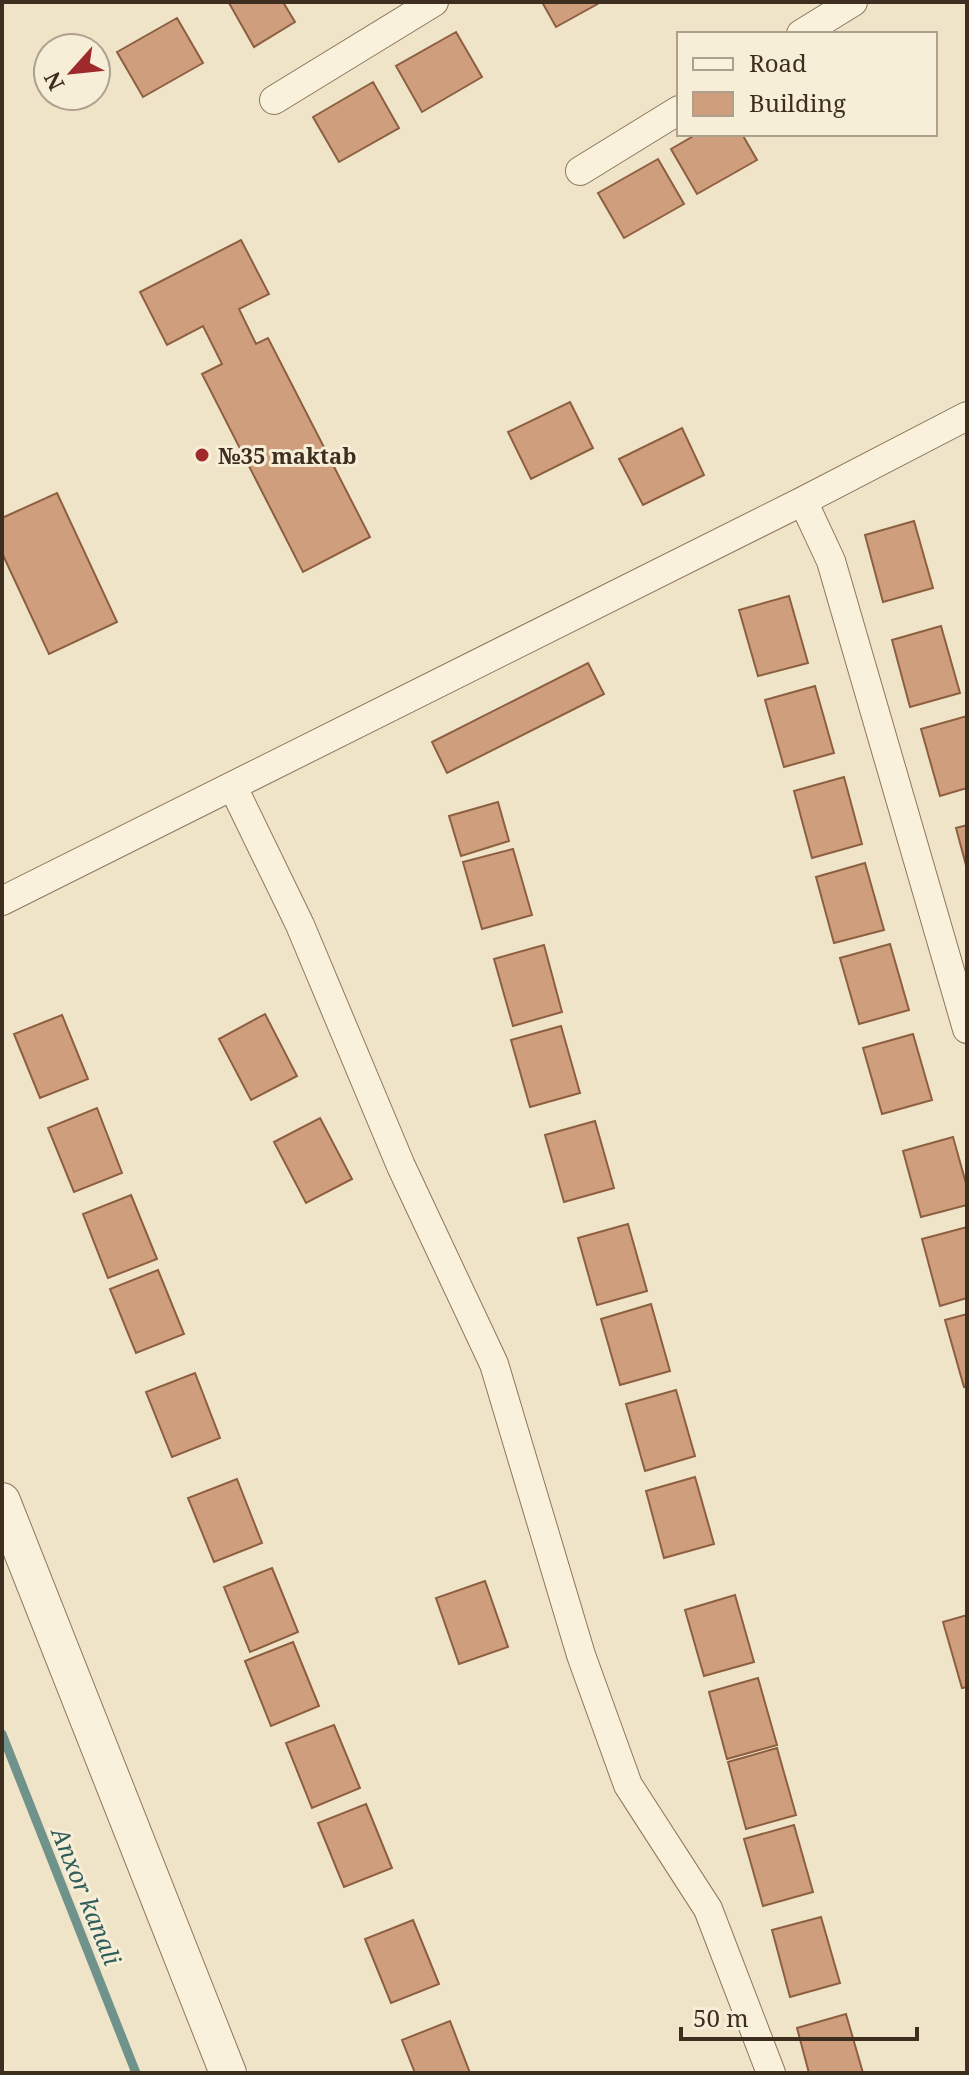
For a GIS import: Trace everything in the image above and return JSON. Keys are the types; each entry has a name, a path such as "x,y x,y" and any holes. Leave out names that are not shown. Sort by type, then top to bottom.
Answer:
{"street":[{"path":"274,100 434,2"},
{"path":"804,32 853,2"},
{"path":"580,171 677,111"},
{"path":"2,901 967,416"},
{"path":"803,501 831,561 967,1029"},
{"path":"233,787 300,925 401,1166 494,1364 581,1655 628,1785 708,1909 771,2073"},
{"path":"2,1501 228,2073"}],"building":[{"path":"230,2 283,2 295,22 254,47"},
{"path":"542,2 601,2 556,27"},
{"path":"177,18 203,63 143,97 117,52"},
{"path":"456,32 482,77 422,112 396,66"},
{"path":"373,82 399,128 339,162 313,117"},
{"path":"694,136 743,136 757,160 697,194 671,149"},
{"path":"658,159 684,204 624,238 598,193"},
{"path":"241,240 269,294 239,309 256,344 268,338 370,537 303,572 202,374 222,364 203,326 167,345 140,292"},
{"path":"570,402 593,448 531,479 508,432"},
{"path":"682,428 704,475 643,505 619,459"},
{"path":"57,493 117,622 49,654 2,553 2,518"},
{"path":"914,521 933,588 883,602 865,535"},
{"path":"789,596 808,663 758,676 739,610"},
{"path":"941,626 960,693 910,707 892,640"},
{"path":"588,663 604,694 447,773 432,742"},
{"path":"815,686 834,753 784,767 765,700"},
{"path":"967,716 967,788 940,796 921,729"},
{"path":"844,777 862,844 812,858 794,791"},
{"path":"498,802 509,841 461,856 449,816"},
{"path":"967,825 967,869 956,828"},
{"path":"513,849 532,915 482,929 463,862"},
{"path":"865,863 884,930 834,943 816,877"},
{"path":"890,944 909,1010 859,1024 840,958"},
{"path":"544,945 562,1012 513,1026 494,959"},
{"path":"265,1014 297,1076 251,1100 219,1039"},
{"path":"62,1015 88,1079 40,1098 14,1034"},
{"path":"561,1026 580,1093 530,1107 511,1040"},
{"path":"913,1034 932,1100 882,1114 863,1048"},
{"path":"97,1108 122,1173 74,1192 48,1128"},
{"path":"320,1118 352,1179 306,1203 274,1142"},
{"path":"595,1121 614,1188 564,1202 545,1135"},
{"path":"953,1137 967,1187 967,1205 921,1217 903,1151"},
{"path":"131,1195 157,1259 108,1278 83,1214"},
{"path":"628,1224 647,1291 597,1305 578,1238"},
{"path":"967,1227 967,1298 940,1306 922,1239"},
{"path":"158,1270 184,1334 136,1353 110,1289"},
{"path":"651,1304 670,1371 620,1385 601,1319"},
{"path":"967,1314 967,1386 964,1387 945,1320"},
{"path":"195,1373 220,1438 172,1457 146,1392"},
{"path":"676,1390 695,1456 645,1471 626,1404"},
{"path":"695,1477 714,1544 664,1558 646,1491"},
{"path":"237,1479 262,1543 214,1562 188,1498"},
{"path":"272,1568 298,1632 250,1652 224,1587"},
{"path":"485,1581 508,1647 459,1664 436,1598"},
{"path":"735,1595 754,1662 704,1676 685,1610"},
{"path":"967,1615 967,1687 962,1688 943,1622"},
{"path":"293,1642 319,1706 271,1726 245,1661"},
{"path":"758,1678 777,1745 727,1759 709,1692"},
{"path":"334,1725 360,1788 312,1808 286,1743"},
{"path":"777,1748 796,1815 746,1829 728,1762"},
{"path":"366,1804 392,1868 344,1887 318,1823"},
{"path":"794,1825 813,1892 763,1906 744,1839"},
{"path":"821,1917 840,1983 790,1997 772,1930"},
{"path":"413,1920 439,1984 391,2003 365,1939"},
{"path":"846,2014 863,2073 809,2073 797,2028"},
{"path":"450,2021 470,2073 415,2073 402,2040"}],"waterway":[{"name":"Anxor kanali","path":"2,1734 136,2073"}],"place":[{"name":"№35 maktab","path":"202,455"}]}
